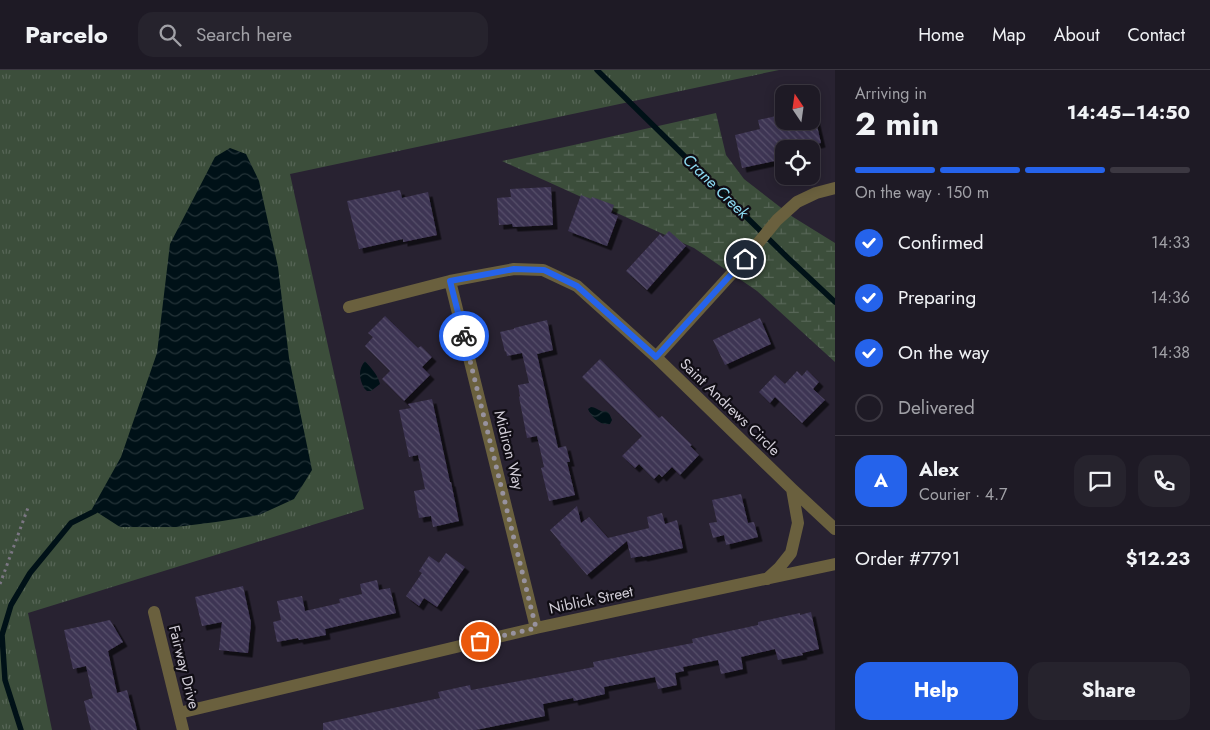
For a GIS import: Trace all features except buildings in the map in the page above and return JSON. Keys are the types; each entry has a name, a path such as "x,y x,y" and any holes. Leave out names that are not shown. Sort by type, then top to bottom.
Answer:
{"street":[{"path":"656,357 745,259 777,220 797,202 816,193 835,188"},
{"name":"Saint Andrews Circle","path":"349,307 450,281 514,269 544,270 577,286 656,357 835,529"},
{"name":"Midiron Way","path":"450,281 536,628"},
{"path":"767,579 779,568 790,553 798,522 792,489"},
{"name":"Niblick Street","path":"179,713 536,628 835,564"},
{"name":"Fairway Drive","path":"154,612 183,730"}],"path":[{"path":"0,584 29,505"}],"green space":[{"path":"0,70 779,70 290,174 364,509 28,613 52,730 0,730"},
{"path":"716,113 726,155 744,179 793,217 835,243 835,362 757,291 694,248 502,161"}],"water":[{"path":"230,148 246,154 259,181 278,267 289,358 312,470 294,499 259,515 176,527 120,527 92,509 121,457 157,353 170,244 215,157"},
{"path":"365,361 376,375 380,384 371,391 367,391 364,388 360,377 360,371"},
{"path":"591,407 609,413 612,420 610,424 603,424 594,418 588,409"}],"waterway":[{"name":"Crane Creek","path":"597,70 835,302"},
{"path":"21,730 5,680 2,635 11,605 30,573 71,523 95,511"}],"way so far":[{"path":"464,336 536,628 480,641"}],"route":[{"path":"464,336 450,281 514,269 544,270 577,286 656,357 745,259"}]}
